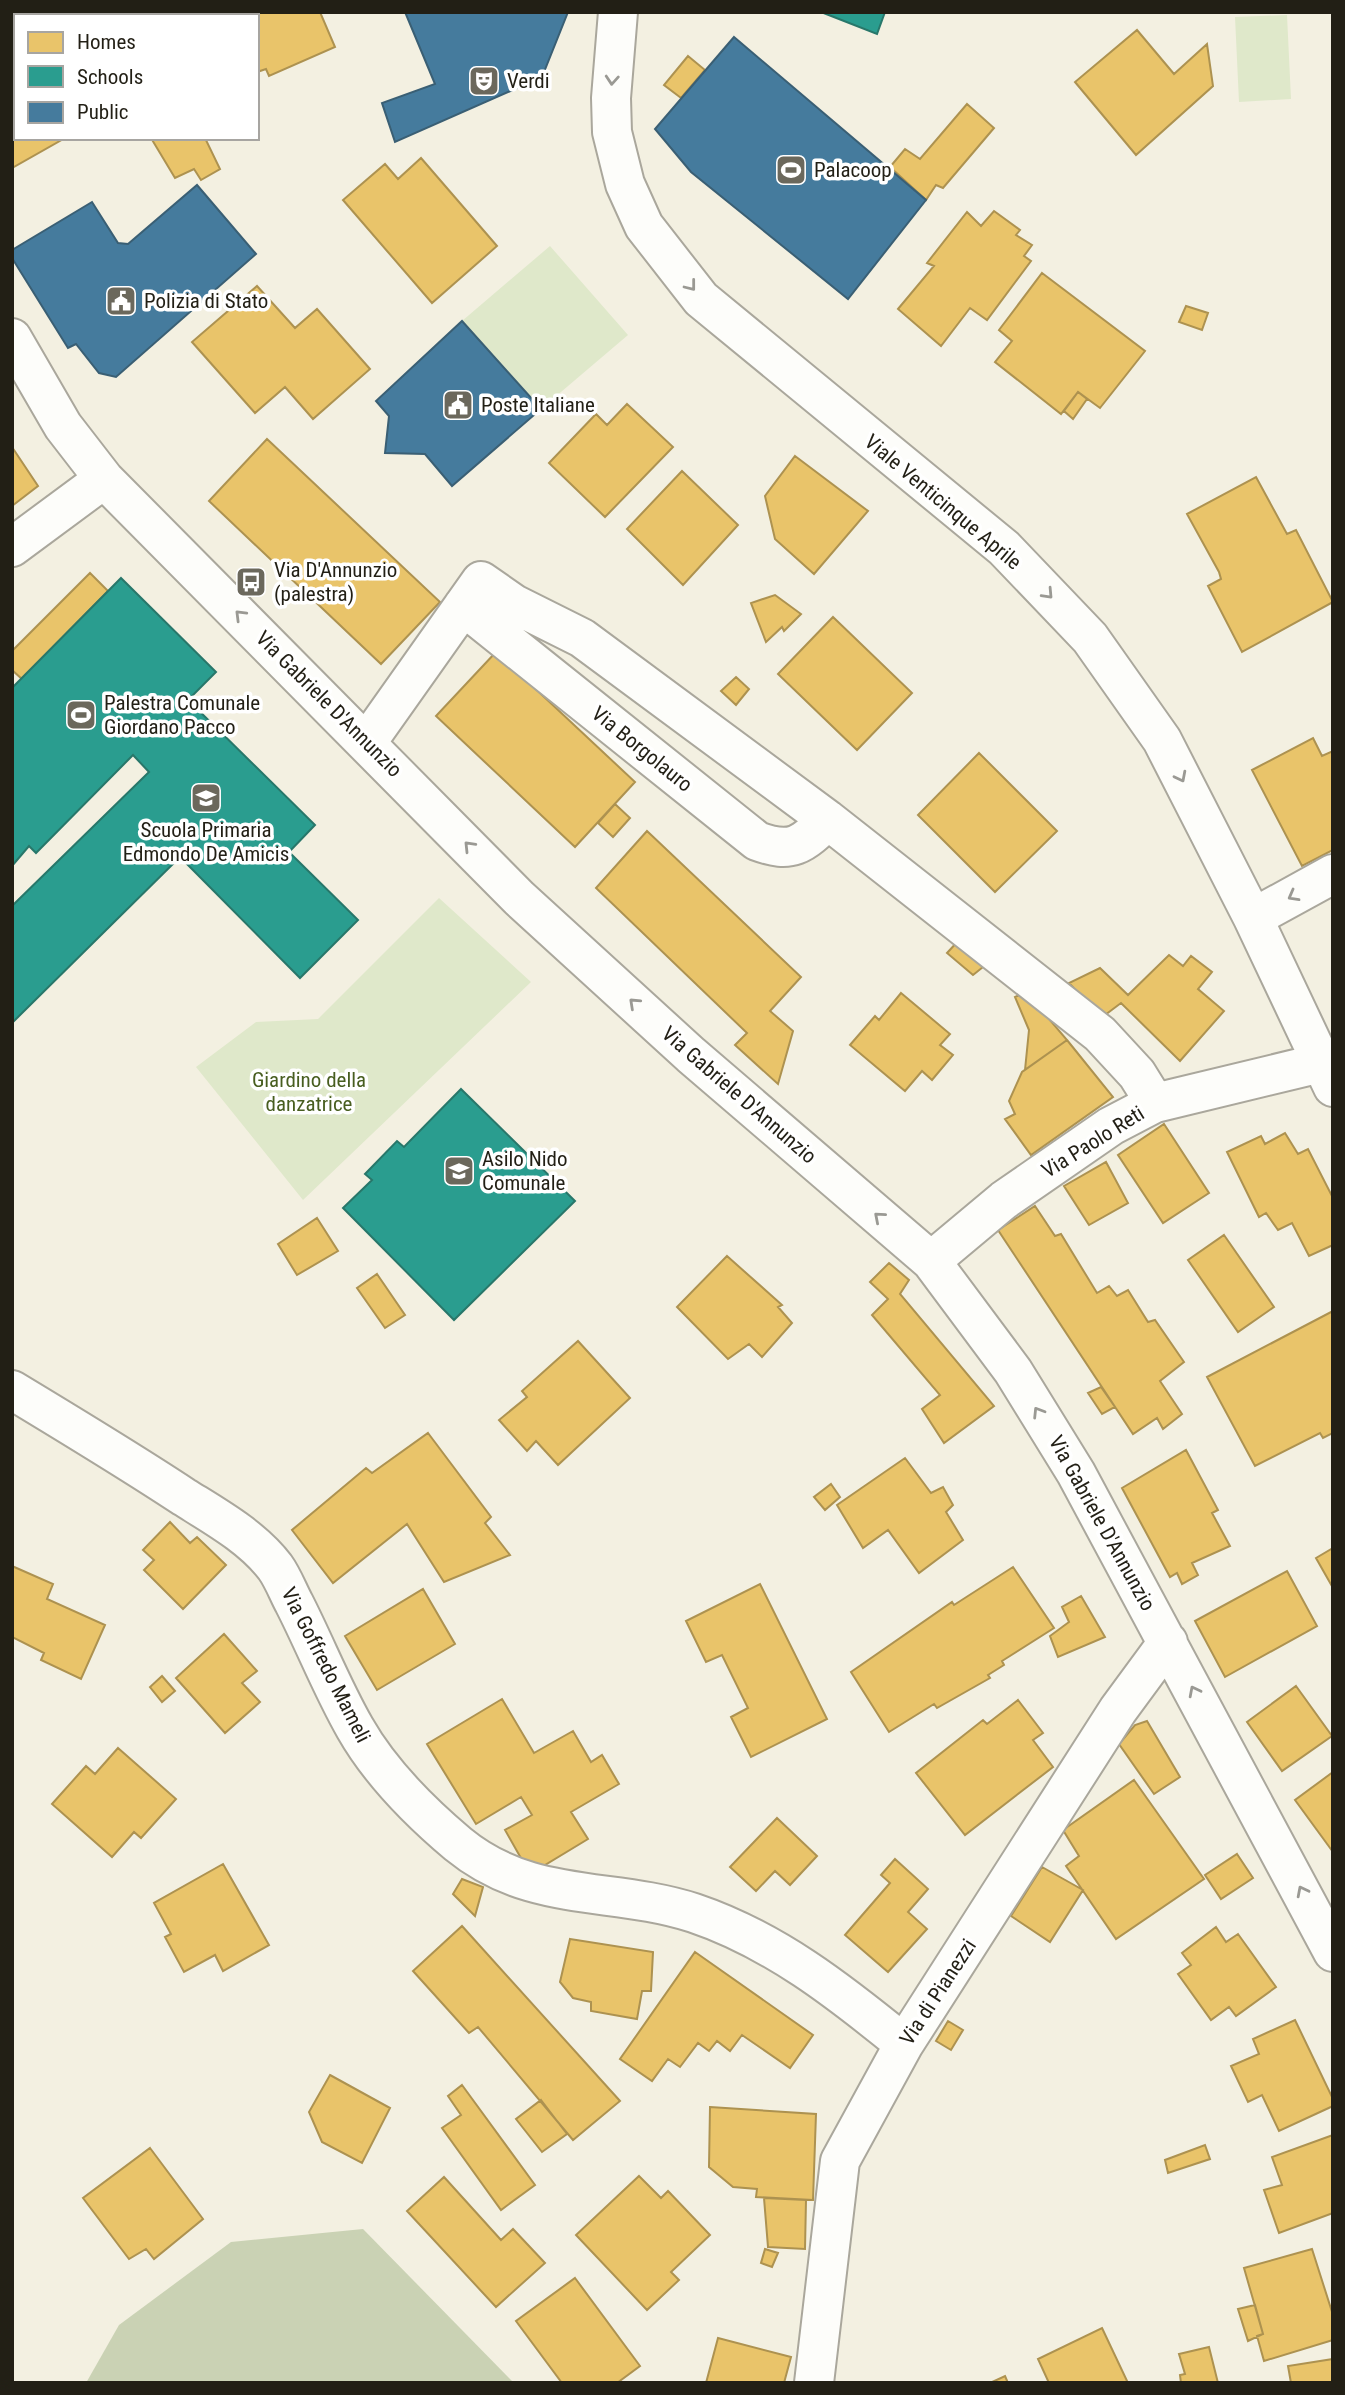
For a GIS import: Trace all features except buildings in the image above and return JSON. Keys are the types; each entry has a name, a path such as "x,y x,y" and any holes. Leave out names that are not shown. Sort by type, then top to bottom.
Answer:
{"street":[{"name":"Viale Venticinque Aprile","path":"618,12 611,98 612,132 625,184 644,226 701,299 1004,548 1090,638 1162,740 1329,1069"},
{"name":"Via Gabriele D'Annunzio","path":"12,338 64,426 104,479 539,916 691,1055 931,1261 1013,1371 1076,1473 1333,1952"},
{"path":"12,547 104,479"},
{"path":"367,742 481,581 514,604 558,623 582,638 828,820 1100,1034 1137,1074 1155,1103"},
{"name":"Via Borgolauro","path":"463,606 757,841 779,849 805,843 828,820"},
{"path":"1253,918 1333,874"},
{"name":"Via Paolo Reti","path":"931,1261 1003,1200 1111,1126 1155,1103 1329,1069"},
{"name":"Via Goffredo Mameli","path":"12,1390 120,1455 250,1541 276,1568 355,1728 378,1762 410,1799 459,1845 496,1871 542,1887 630,1899 693,1913 762,1943 828,1982 904,2043"},
{"name":"Via di Pianezzi","path":"814,2383 840,2161 904,2043 1118,1710 1168,1642"}],"green space":[{"path":"1287,15 1291,99 1239,102 1235,17"},
{"path":"550,246 628,335 541,409 462,321"},
{"name":"Giardino della danzatrice","path":"439,898 531,982 303,1200 196,1067 256,1022 318,1019"},
{"path":"363,2229 513,2382 86,2383 119,2325 231,2242"}],"place":[{"name":"Verdi","path":"484,81"},
{"name":"Palacoop","path":"791,170"},
{"name":"Polizia di Stato","path":"121,301"},
{"name":"Poste Italiane","path":"458,405"},
{"name":"Via D'Annunzio (palestra)","path":"251,582"},
{"name":"Palestra Comunale Giordano Pacco","path":"81,715"},
{"name":"Scuola Primaria Edmondo De Amicis","path":"206,798"},
{"name":"Asilo Nido Comunale","path":"459,1171"}]}
